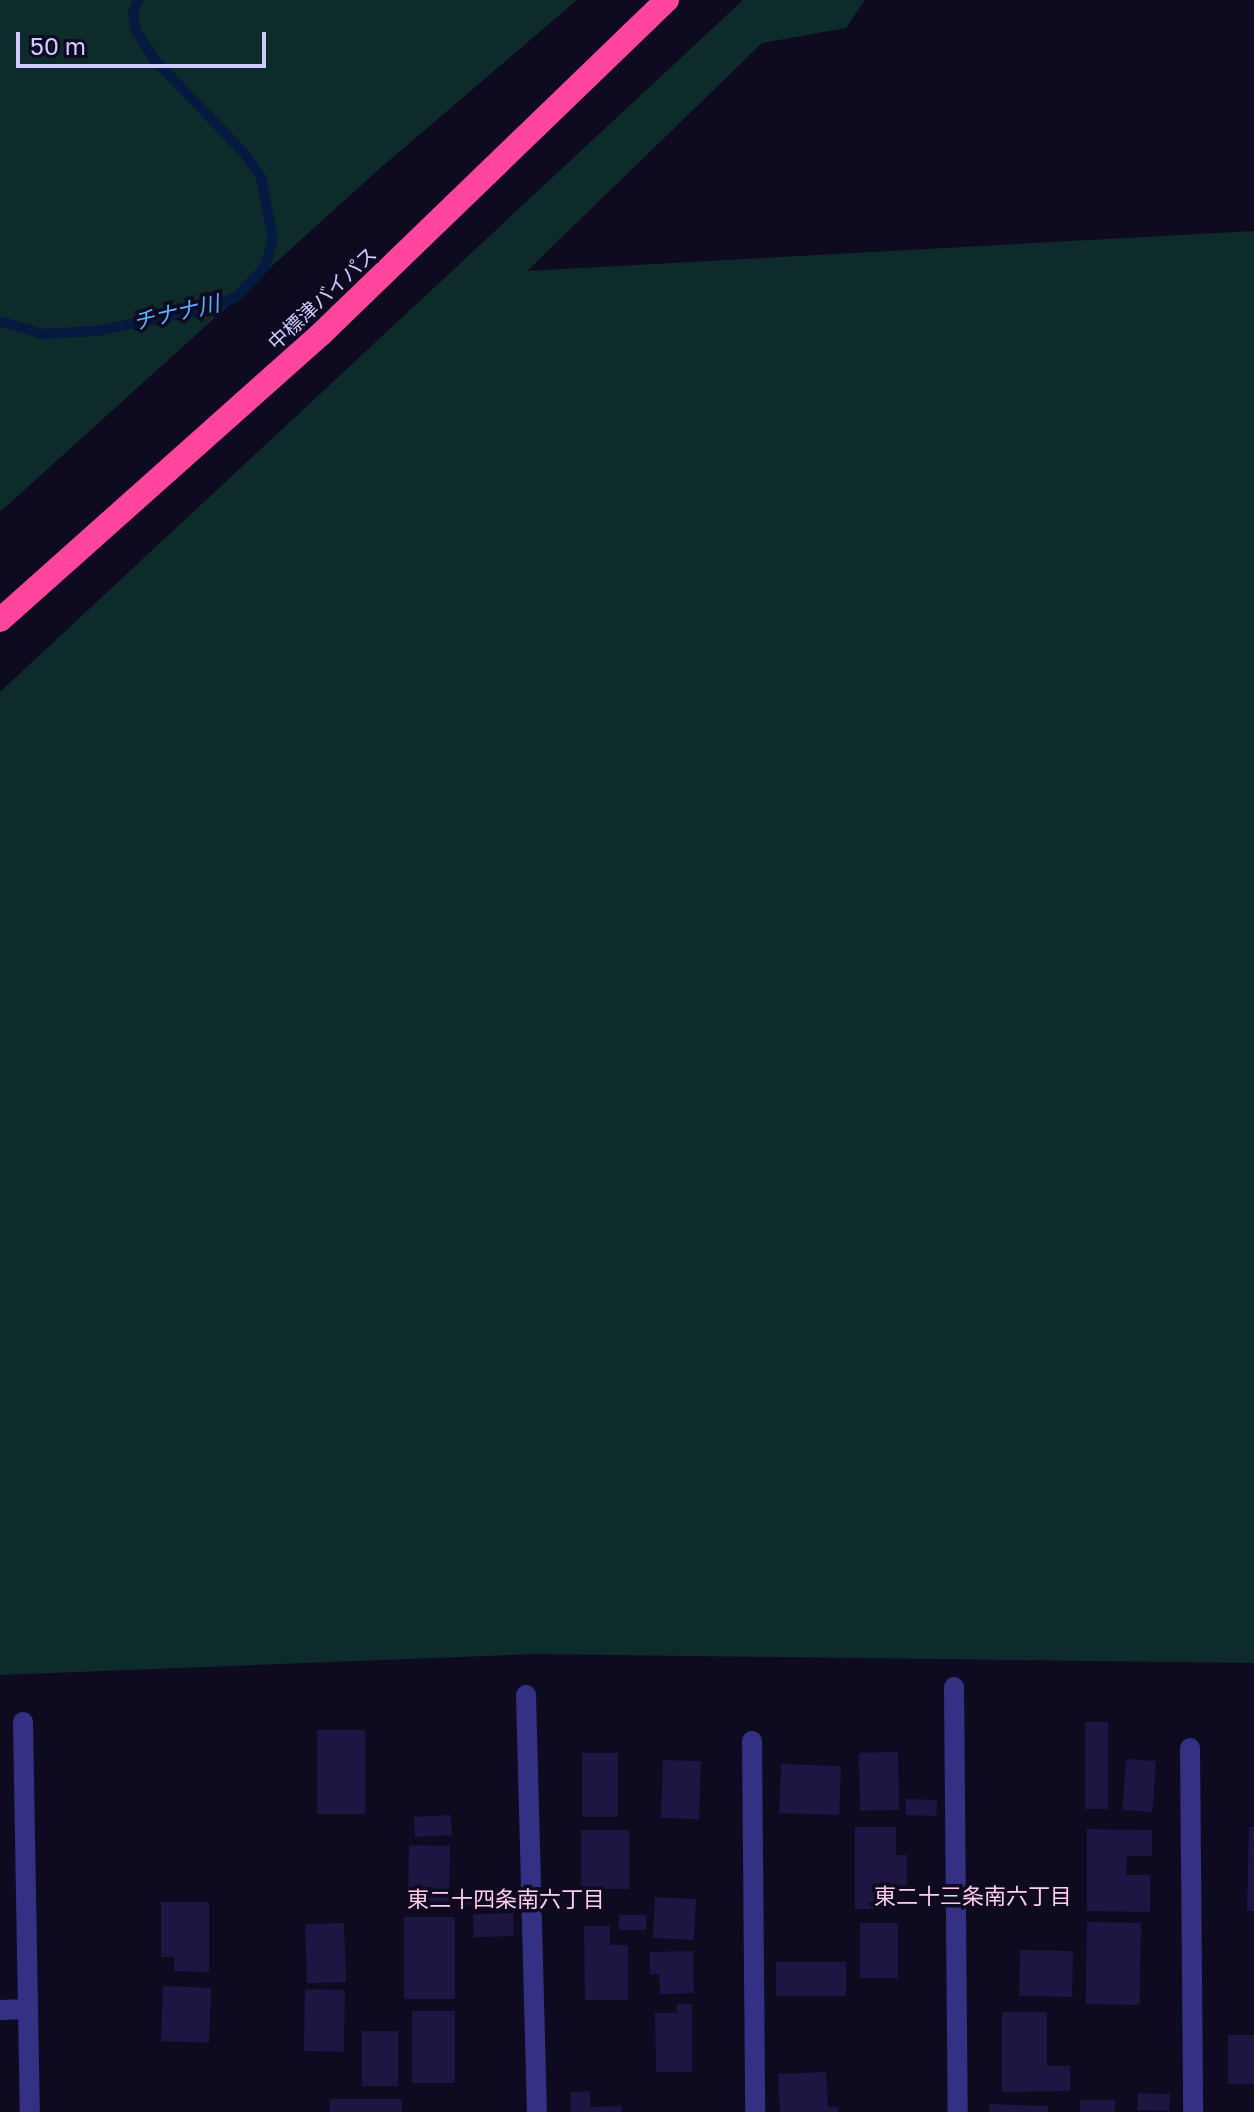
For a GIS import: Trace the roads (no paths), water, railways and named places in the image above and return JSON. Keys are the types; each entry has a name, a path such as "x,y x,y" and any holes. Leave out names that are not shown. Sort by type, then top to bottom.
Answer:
{"highway":[{"name":"中標津バイパス","path":"0,620 321,334 667,0"}],"street":[{"path":"954,1687 958,2112"},
{"path":"526,1695 537,2112"},
{"path":"23,1722 30,2112"},
{"path":"752,1741 755,2112"},
{"path":"1190,1748 1193,2112"},
{"path":"0,2010 28,2009"}],"waterway":[{"name":"チナナ川","path":"0,321 42,334 96,331 205,309 235,298 264,268 273,240 261,177 245,154 155,60 136,31 133,13 138,0"}],"district":[{"name":"東二十三条南六丁目","path":"973,1896"},
{"name":"東二十四条南六丁目","path":"506,1899"}]}
